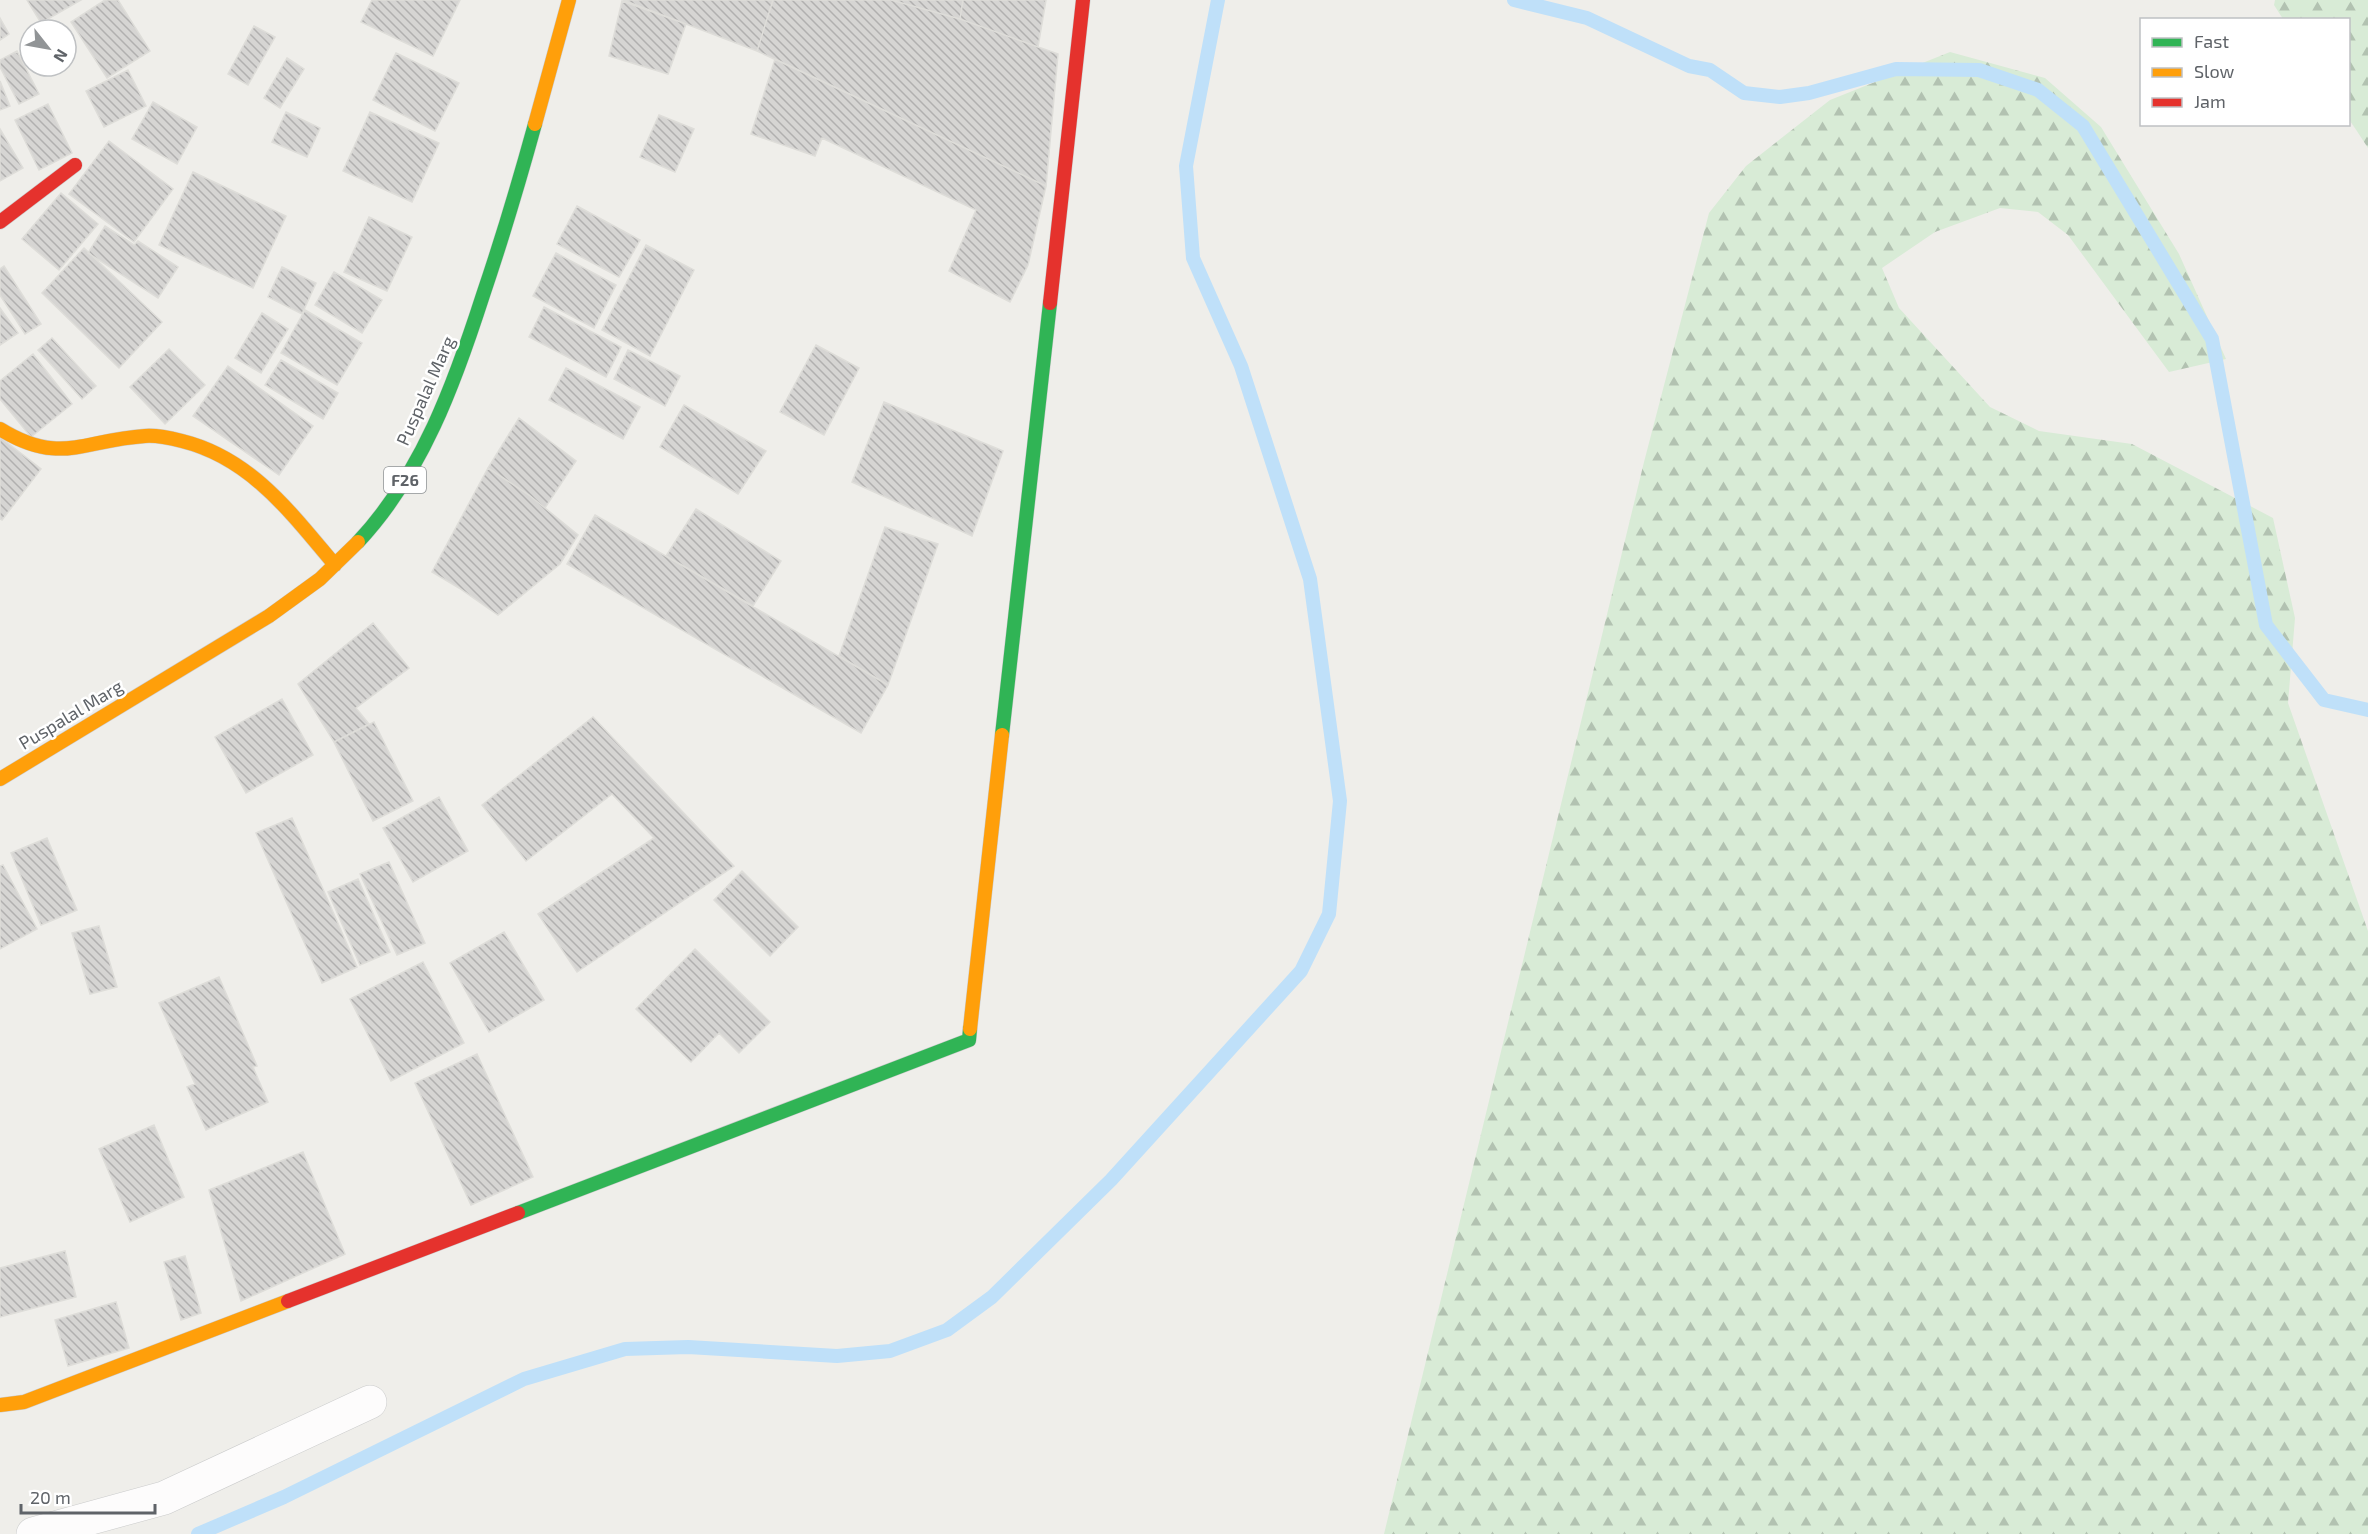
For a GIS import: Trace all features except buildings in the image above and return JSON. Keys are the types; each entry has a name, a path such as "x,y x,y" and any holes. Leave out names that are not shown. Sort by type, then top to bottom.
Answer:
{"street":[{"name":"Puspalal Marg","path":"0,779 280,607 335,565 372,526 404,482 430,435 460,367 519,188 569,0"},
{"path":"0,1405 24,1402 969,1040 1083,0"},
{"path":"0,222 75,165"},
{"path":"0,429 40,449 71,450 147,435 196,443 238,463 247,470 282,502 335,565"},
{"path":"33,1534 164,1498 370,1402"}],"green space":[{"path":"2275,0 2368,0 2368,148 2350,121 2350,18 2282,18 2274,5"},
{"path":"1950,52 2045,78 2101,127 2179,254 2226,359 2169,372 2068,235 2038,212 2000,208 1935,232 1882,268 1899,308 1990,407 2039,431 2132,444 2273,518 2295,618 2288,703 2368,931 2368,1534 1384,1534 1644,462 1709,213 1746,166 1830,100"}],"waterway":[{"path":"198,1534 284,1497 524,1379 625,1349 688,1347 837,1356 890,1351 947,1330 992,1297 1111,1180 1301,971 1329,914 1340,801 1310,579 1241,366 1193,258 1186,166 1218,0"},
{"path":"1514,0 1587,18 1689,66 1710,70 1744,93 1780,97 1809,93 1896,69 1979,70 2038,90 2083,126 2212,339 2266,625 2324,700 2368,710"}],"traffic: fast":[{"path":"358,542 401,487 434,426 448,393 497,253 535,124"},
{"path":"1002,735 1050,303"},
{"path":"518,1213 969,1040 970,1029"}],"traffic: slow":[{"path":"535,124 569,0"},
{"path":"0,429 21,440 56,449 150,436 164,437 207,449 229,460 268,490 335,565"},
{"path":"0,779 269,616 320,579 358,542"},
{"path":"970,1029 1002,735"},
{"path":"0,1405 24,1402 288,1301"}],"traffic: jam":[{"path":"1050,303 1083,0"},
{"path":"0,222 75,165"},
{"path":"288,1301 518,1213"}]}
